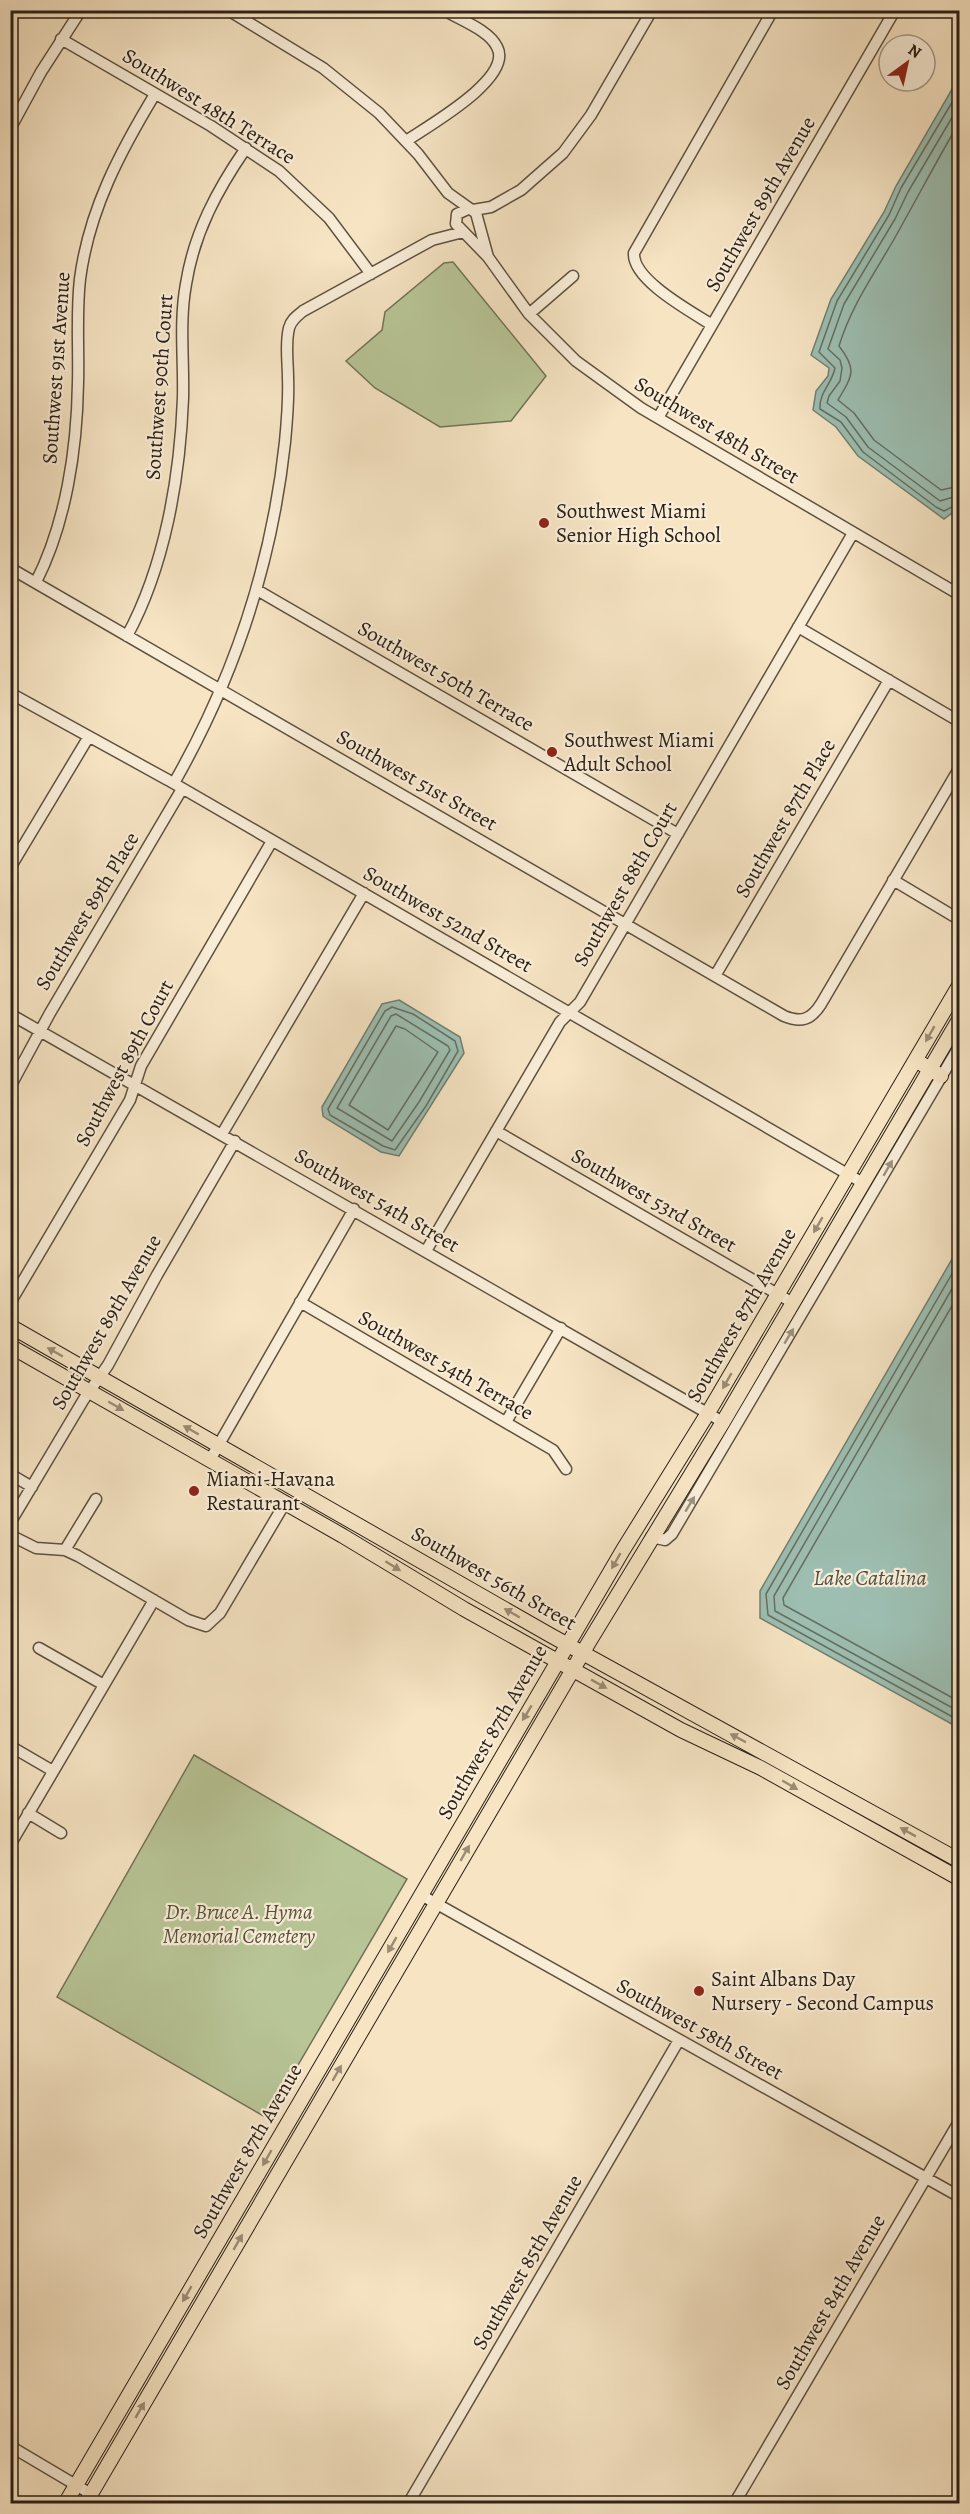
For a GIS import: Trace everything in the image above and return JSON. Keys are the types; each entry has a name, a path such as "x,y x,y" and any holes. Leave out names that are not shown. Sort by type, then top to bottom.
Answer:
{"main road":[{"name":"Southwest 87th Avenue","path":"65,2504 568,1644 708,1413 960,984"},
{"name":"Southwest 87th Avenue","path":"88,2499 651,1537 723,1422 863,1183 936,1073 960,1018"},
{"path":"915,1060 936,1073"},
{"name":"Southwest 56th Street","path":"10,1326 568,1644 960,1861"},
{"name":"Southwest 56th Street","path":"10,1346 573,1670 681,1730 751,1762 960,1879"},
{"path":"647,1512 646,1531 651,1537"},
{"path":"862,1825 870,1811"},
{"path":"350,2018 364,2026"},
{"path":"302,2099 317,2108"},
{"path":"280,2136 295,2145"},
{"path":"236,2210 251,2220"},
{"path":"159,2343 174,2352"},
{"path":"96,2451 110,2460"}],"street":[{"path":"10,129 61,39 81,10"},
{"name":"Southwest 48th Street","path":"228,10 339,79 367,102 406,141 448,193 470,209 479,223 488,257"},
{"path":"406,141 485,83 498,66 500,53 489,38 444,10"},
{"path":"712,325 654,285 635,264 634,253 773,10"},
{"name":"Southwest 89th Avenue","path":"658,418 895,10"},
{"path":"465,232 474,231 491,207 539,176 573,141 591,116 651,11"},
{"name":"Southwest 48th Terrace","path":"61,39 246,148 307,194 341,232 371,274"},
{"name":"Southwest 91st Avenue","path":"36,582 52,543 70,465 78,386 78,302 88,238 110,176 155,94"},
{"name":"Southwest 90th Court","path":"127,636 149,585 171,497 181,423 182,321 189,268 207,213 246,148"},
{"name":"Southwest 48th Street","path":"448,193 458,228 465,232 480,251 488,257 529,314 591,374 658,418 960,595"},
{"path":"456,217 470,209 491,207"},
{"name":"Southwest 89th Place","path":"432,240 436,232 456,217"},
{"name":"Southwest 89th Place","path":"10,1087 178,786 221,689 257,590 268,550 283,455 289,327 303,311 432,240 465,232"},
{"path":"529,314 573,276"},
{"name":"Southwest 88th Court","path":"426,1251 560,1022 580,1002 853,533"},
{"name":"Southwest 51st Street","path":"10,568 784,1016 805,1020 812,1017 893,880"},
{"name":"Southwest 50th Terrace","path":"257,590 678,834"},
{"path":"798,627 960,722"},
{"name":"Southwest 87th Place","path":"715,976 889,680"},
{"name":"Southwest 52nd Street","path":"10,693 178,786 863,1183"},
{"path":"10,868 88,738"},
{"path":"960,767 893,880 960,920"},
{"name":"Southwest 89th Court","path":"10,1303 130,1100 141,1066 272,841"},
{"path":"222,1134 364,893"},
{"name":"Southwest 54th Street","path":"10,1014 723,1422"},
{"name":"Southwest 87th Avenue","path":"651,1537 665,1540 672,1534 936,1073 960,1045"},
{"name":"Southwest 53rd Street","path":"496,1131 793,1303"},
{"name":"Southwest 89th Avenue","path":"10,1523 89,1391 100,1377 235,1141"},
{"path":"210,1460 354,1209"},
{"name":"Southwest 54th Terrace","path":"300,1302 553,1449 566,1469"},
{"path":"506,1422 561,1328"},
{"path":"10,1474 32,1487"},
{"path":"65,1550 96,1499"},
{"path":"10,1535 36,1548 65,1550 188,1620 206,1626 220,1613 285,1503"},
{"path":"10,1845 154,1600"},
{"path":"39,1648 104,1685"},
{"path":"10,1746 53,1771"},
{"path":"28,1813 61,1833"},
{"name":"Southwest 58th Street","path":"421,1895 960,2197"},
{"name":"Southwest 85th Avenue","path":"408,2504 679,2040"},
{"name":"Southwest 84th Avenue","path":"734,2504 960,2120"},
{"path":"10,2446 76,2485 88,2499"}],"green space":[{"path":"453,262 546,376 511,421 440,427 375,388 346,361 382,330 385,312 444,263"},
{"name":"Dr. Bruce A. Hyma Memorial Cemetery","path":"194,1755 407,1879 267,2118 57,1997"}],"water":[{"path":"959,77 960,507 944,519 858,456 836,427 813,410 816,391 828,376 829,368 811,355 831,299 884,212 896,186"},
{"path":"399,1000 460,1037 464,1053 399,1156 381,1152 327,1119 323,1116 322,1107 382,1004"},
{"name":"Lake Catalina","path":"959,1247 960,1728 760,1618 760,1591"}],"place":[{"name":"Southwest Miami Senior High School","path":"544,523"},
{"name":"Southwest Miami Adult School","path":"552,752"},
{"name":"Miami-Havana Restaurant","path":"194,1491"},
{"name":"Saint Albans Day Nursery - Second Campus","path":"699,1991"}]}
